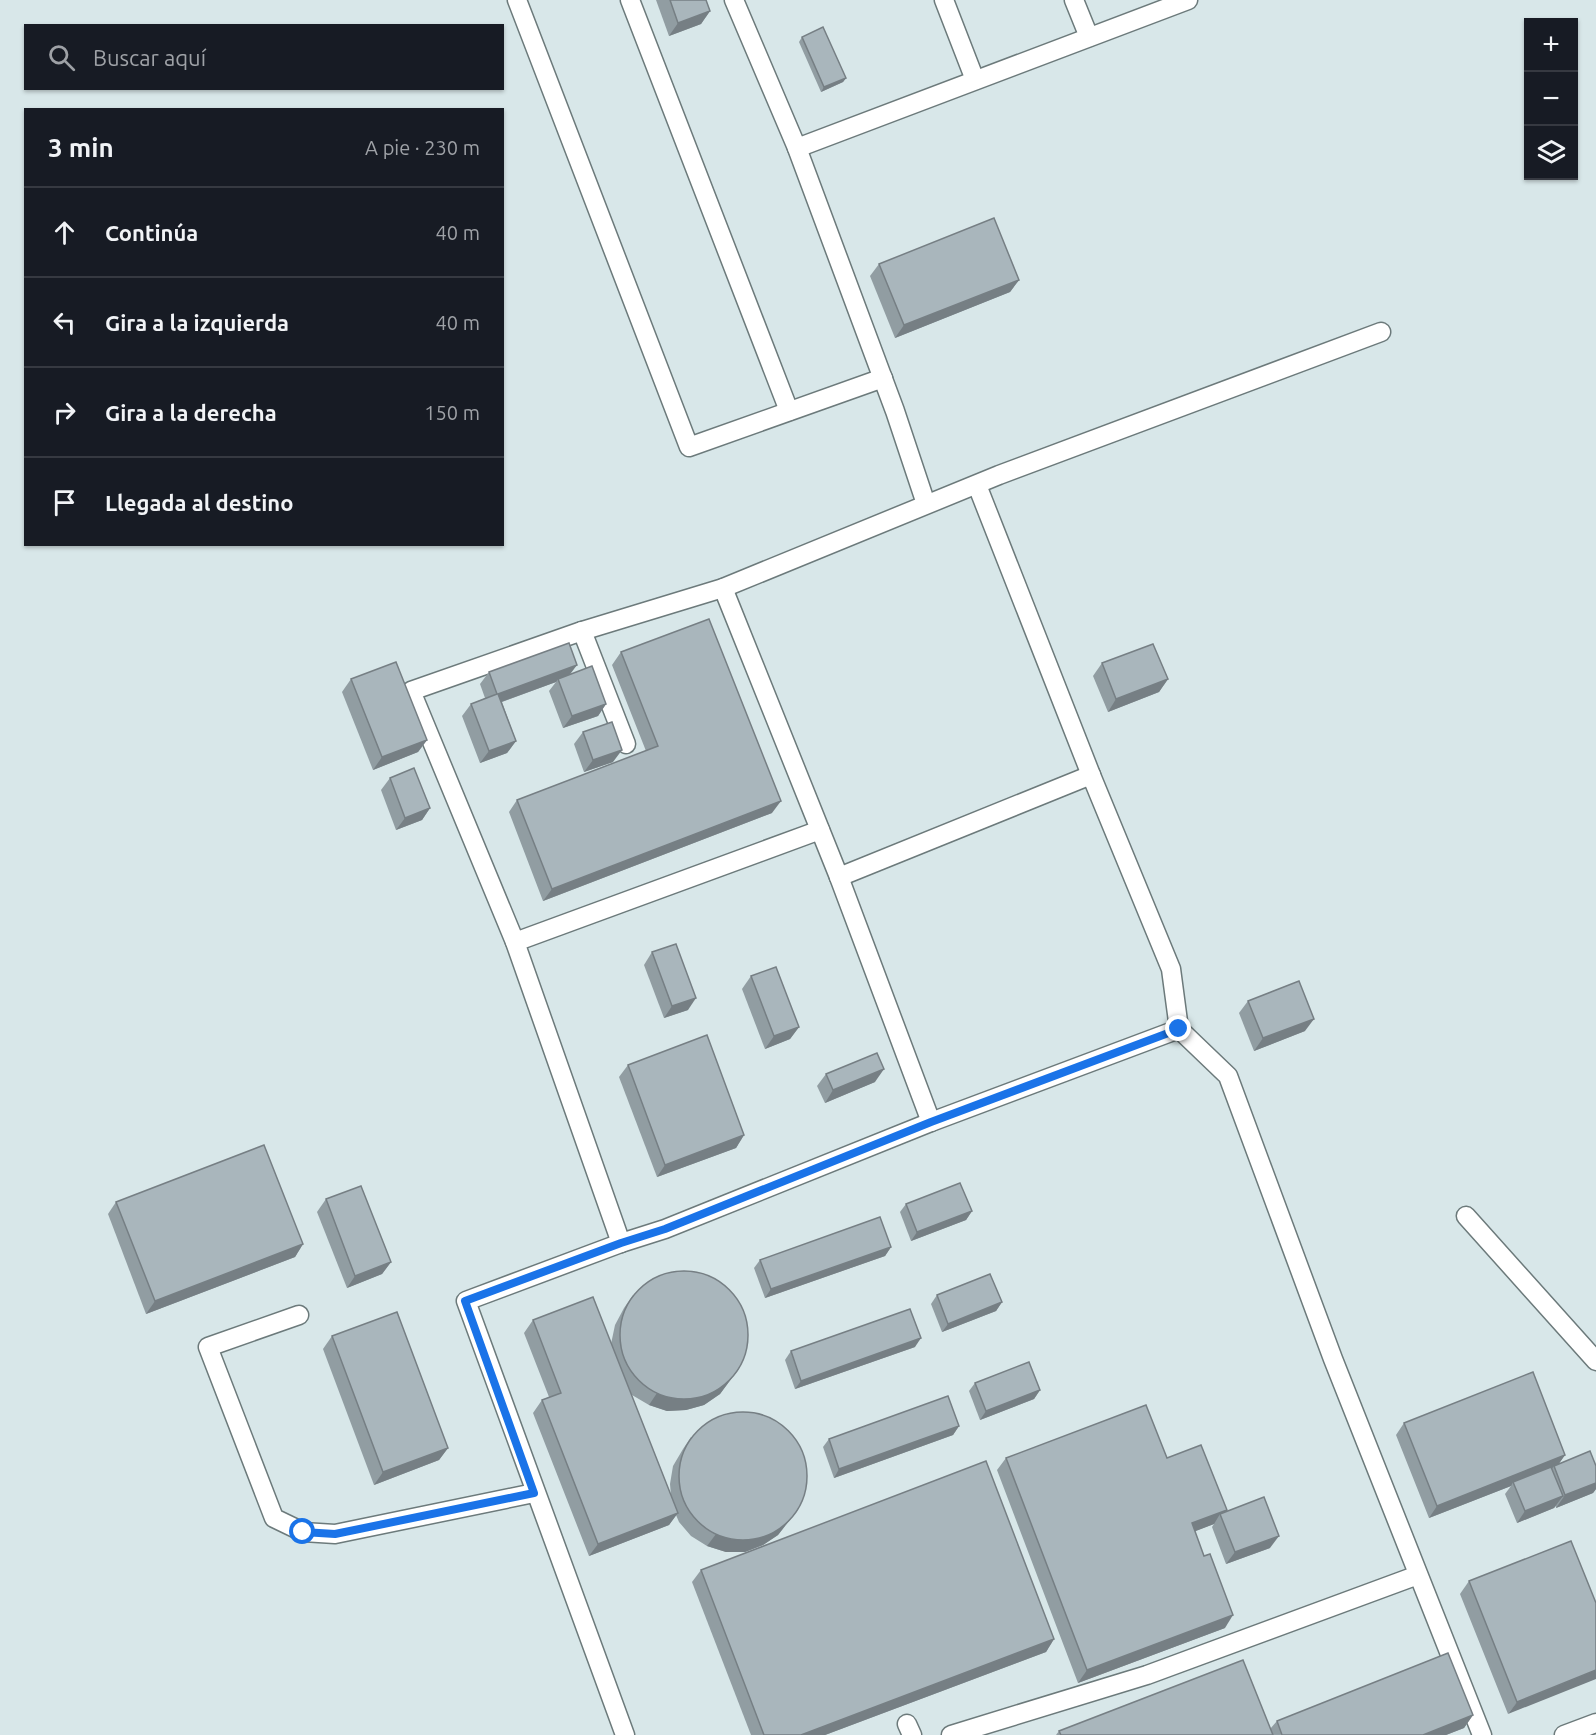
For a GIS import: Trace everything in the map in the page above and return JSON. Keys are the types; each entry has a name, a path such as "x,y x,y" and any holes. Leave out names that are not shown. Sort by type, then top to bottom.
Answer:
{"lane":[{"path":"517,0 688,447 883,378"},
{"path":"630,0 789,411"},
{"path":"734,0 797,148 883,378 926,504"},
{"path":"944,0 975,80"},
{"path":"1074,0 1089,38"},
{"path":"797,148 1188,0"},
{"path":"621,1243 515,942 411,691 582,631 723,588 926,504 1381,333"},
{"path":"977,485 1091,775 1171,969 1179,1029 1228,1076 1333,1359 1482,1735"},
{"path":"723,588 839,878 931,1122"},
{"path":"582,631 626,744"},
{"path":"839,878 1091,775"},
{"path":"515,942 820,830"},
{"path":"625,1735 465,1301 665,1229 931,1122 1179,1029"},
{"path":"1466,1216 1596,1361"},
{"path":"299,1315 208,1347 274,1518 303,1532 335,1534 534,1493"},
{"path":"951,1735 1147,1675 1418,1575"},
{"path":"1564,1735 1596,1723"}],"building":[{"path":"670,0 706,0 710,11 678,23"},
{"path":"823,27 846,78 824,87 802,37"},
{"path":"994,218 1019,280 904,325 879,264"},
{"path":"709,619 781,801 552,889 517,800 658,746 621,652"},
{"path":"569,643 577,665 498,694 516,741 489,751 471,704 497,694 489,672"},
{"path":"1153,644 1168,679 1116,699 1102,663"},
{"path":"396,662 427,740 382,757 351,679"},
{"path":"592,666 606,704 572,716 558,679"},
{"path":"612,722 622,750 593,760 583,732"},
{"path":"414,768 430,808 405,818 390,778"},
{"path":"676,944 696,998 672,1006 652,952"},
{"path":"776,967 799,1027 774,1036 751,976"},
{"path":"1299,981 1314,1019 1263,1038 1248,1001"},
{"path":"707,1035 744,1135 665,1165 628,1065"},
{"path":"877,1053 884,1069 833,1090 826,1074"},
{"path":"264,1145 303,1244 155,1301 116,1202"},
{"path":"960,1183 972,1211 917,1232 906,1204"},
{"path":"361,1186 391,1262 355,1276 326,1199"},
{"path":"880,1217 891,1247 771,1289 760,1260"},
{"path":"684,1271 708,1276 729,1290 743,1311 748,1335 743,1359 729,1380 708,1394 684,1399 660,1394 639,1380 625,1359 620,1335 625,1311 639,1290 660,1276"},
{"path":"990,1274 1002,1302 948,1324 937,1295"},
{"path":"593,1297 678,1513 598,1544 542,1400 561,1393 533,1320"},
{"path":"910,1309 921,1338 801,1381 791,1351"},
{"path":"397,1312 448,1448 383,1472 332,1336"},
{"path":"1029,1362 1040,1390 986,1411 975,1383"},
{"path":"1533,1372 1565,1455 1437,1506 1404,1423"},
{"path":"948,1396 959,1426 839,1469 829,1439"},
{"path":"1146,1405 1167,1458 1201,1445 1227,1510 1192,1523 1204,1556 1210,1554 1233,1615 1087,1670 1006,1458"},
{"path":"743,1412 767,1417 788,1431 802,1452 807,1476 802,1500 788,1521 767,1535 743,1540 719,1535 698,1521 684,1500 679,1476 684,1452 698,1431 719,1417"},
{"path":"1590,1451 1596,1466 1596,1483 1565,1495 1554,1466"},
{"path":"986,1461 1054,1639 801,1735 764,1735 701,1570"},
{"path":"1551,1467 1563,1496 1525,1511 1513,1482"},
{"path":"1264,1497 1279,1536 1235,1552 1220,1514"},
{"path":"1571,1541 1596,1603 1596,1670 1517,1702 1469,1581"},
{"path":"1448,1653 1473,1715 1423,1735 1282,1735 1277,1721"},
{"path":"1243,1660 1273,1735 1061,1735 1059,1731"}],"route":[{"path":"303,1532 335,1534 534,1493 465,1301 665,1229 931,1122 1179,1029"}]}
